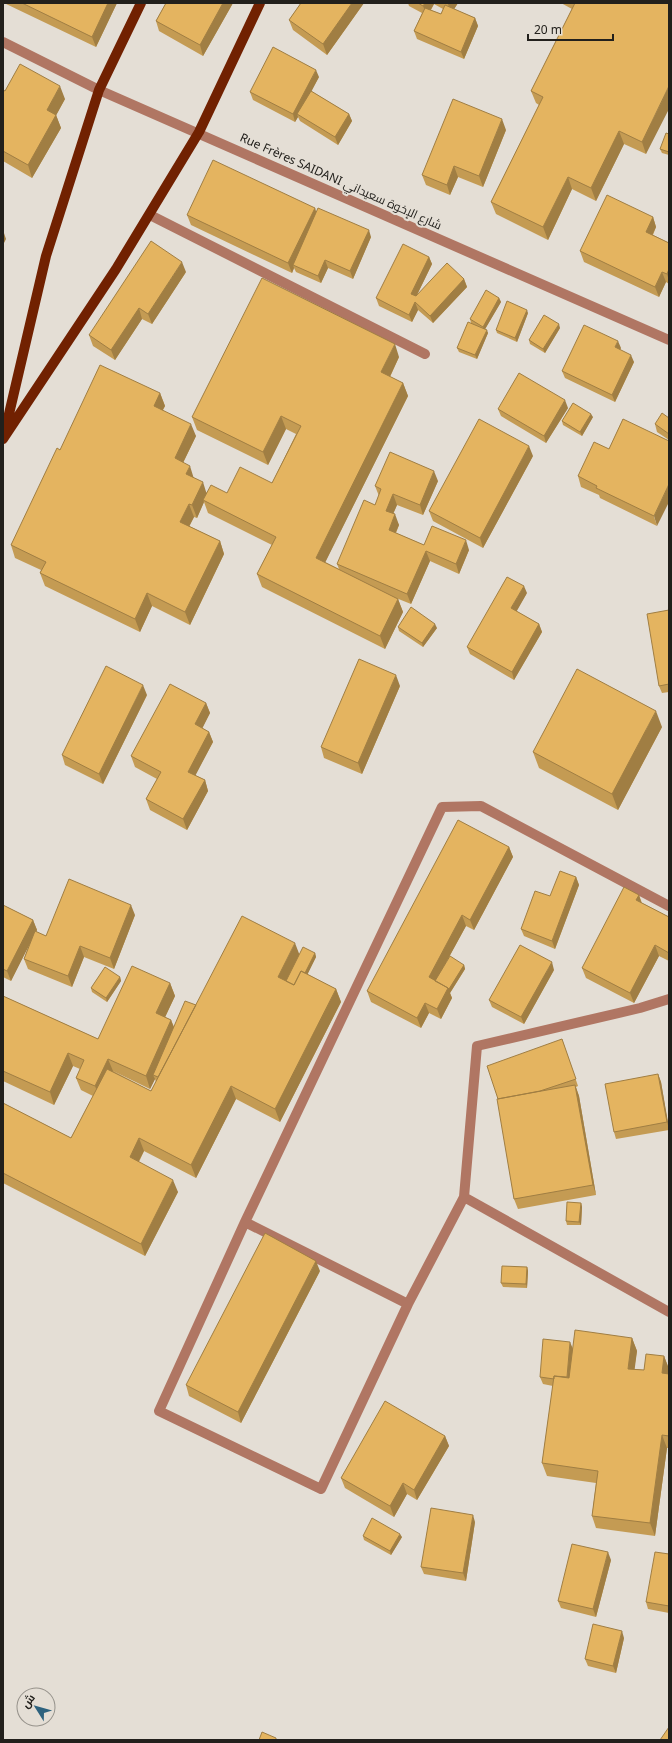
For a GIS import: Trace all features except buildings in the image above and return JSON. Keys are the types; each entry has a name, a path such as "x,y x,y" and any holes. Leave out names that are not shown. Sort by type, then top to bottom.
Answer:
{"main road":[{"path":"3,439 46,256 99,90 141,3"},
{"path":"3,439 116,269 199,132 260,3"}],"street":[{"name":"Rue Frères SAIDANI شارع الإخوة سعيداني","path":"3,42 99,90 199,132 669,340"},
{"path":"150,215 425,354"},
{"path":"669,906 482,806 442,807 245,1222 159,1411 321,1489 408,1304 464,1197 477,1046 640,1008 669,998"},
{"path":"464,1197 669,1312"},
{"path":"245,1222 408,1304"}]}
